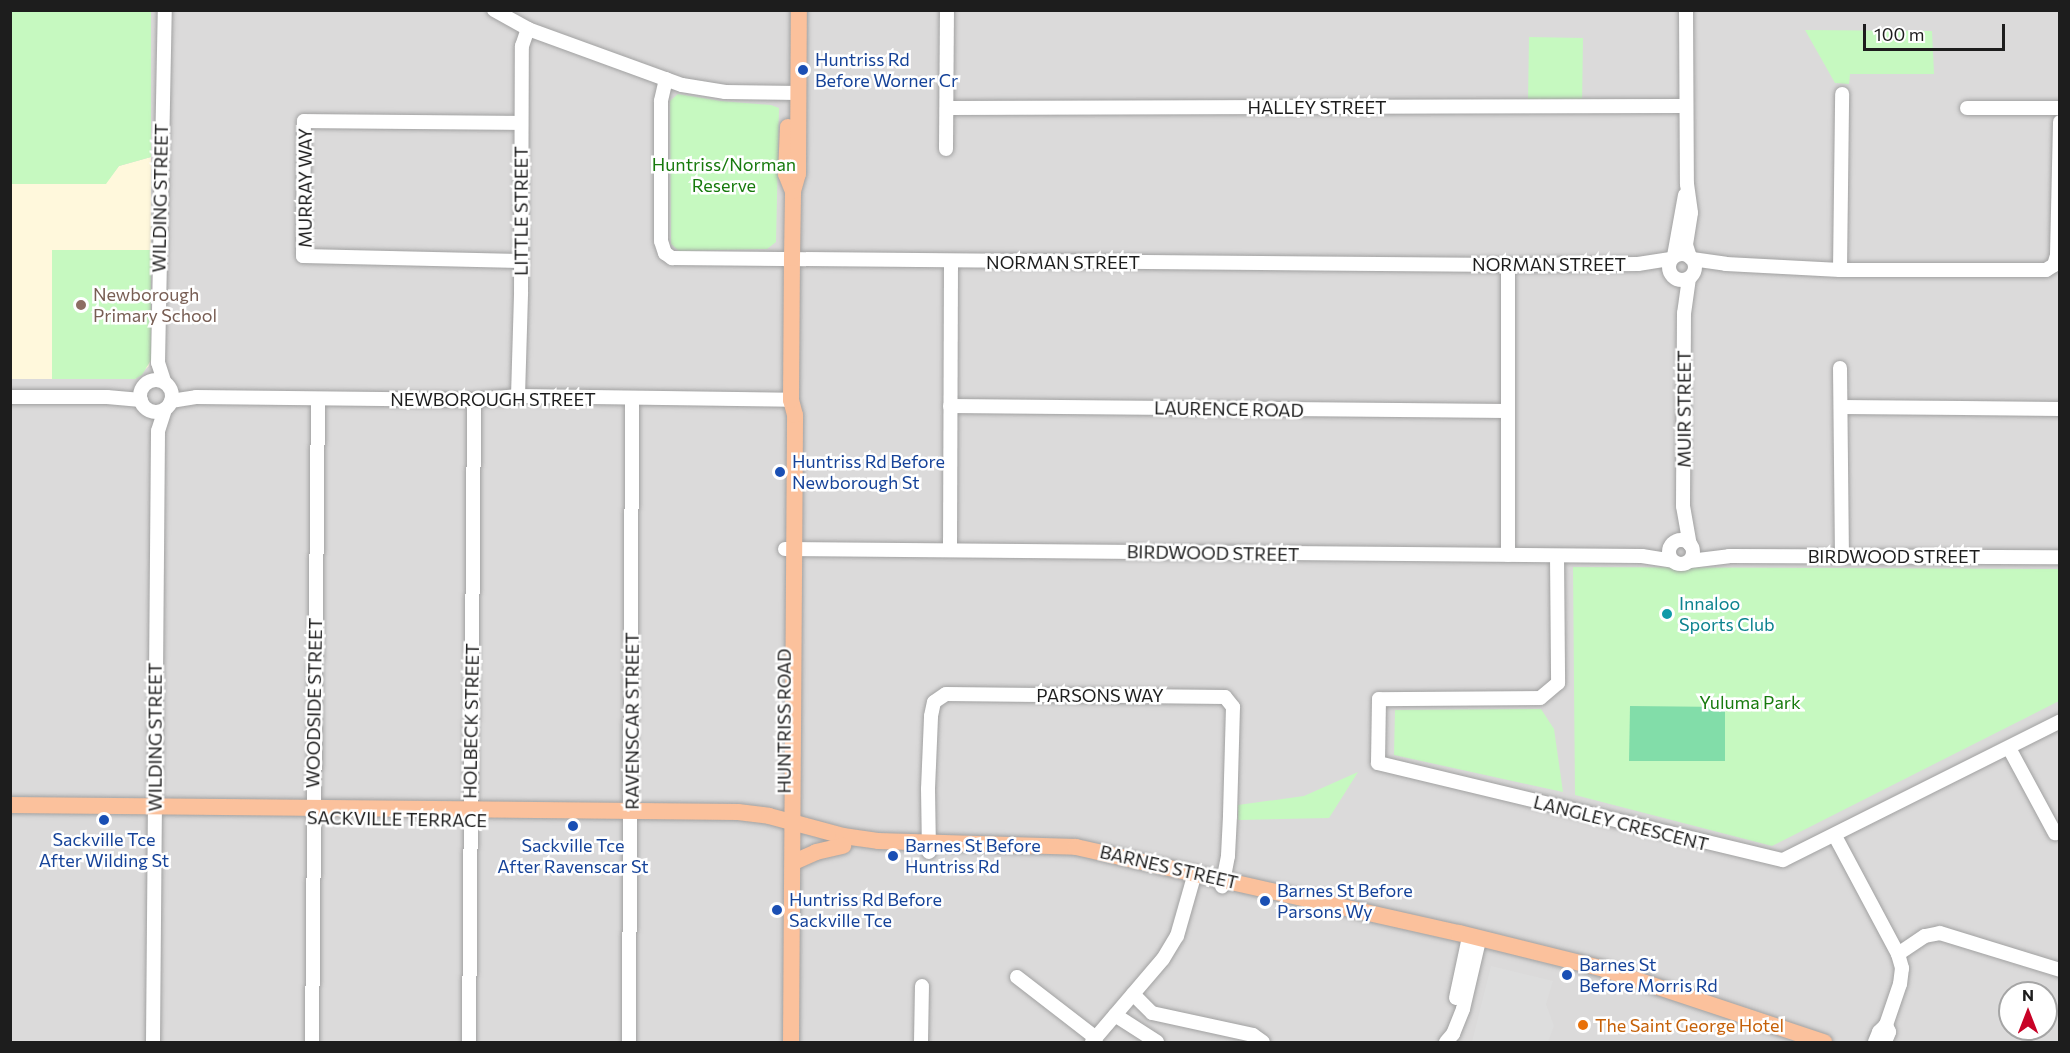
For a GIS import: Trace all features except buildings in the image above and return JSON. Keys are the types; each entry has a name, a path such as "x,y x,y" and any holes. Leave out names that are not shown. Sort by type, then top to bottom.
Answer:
{"main road":[{"name":"HUNTRISS ROAD","path":"782,1042 788,827 789,549 795,415 791,399 792,191 798,174 788,10"},
{"name":"HUNTRISS ROAD","path":"794,93 799,10"},
{"name":"SACKVILLE TERRACE","path":"10,805 470,816 738,812 788,827"},
{"name":"SACKVILLE TERRACE","path":"10,814 154,810"},
{"name":"HUNTRISS ROAD","path":"788,827 794,862 792,1042"},
{"name":"BARNES STREET","path":"788,827 843,846 877,851 929,847"},
{"name":"BARNES STREET","path":"788,827 929,847 1075,855 1223,883 1473,942 1604,969 1824,1042"},
{"path":"794,862 816,852 843,846"},
{"name":"BARNES STREET","path":"1473,942 1599,977 1799,1042"}],"street":[{"name":"WILDING STREET","path":"159,10 162,32"},
{"name":"WILDING STREET","path":"153,1042 158,431 168,395 158,363 162,32 165,10"},
{"path":"494,10 528,29 666,79 704,90 794,93"},
{"path":"513,10 528,29"},
{"path":"946,150 947,10"},
{"name":"MUIR STREET","path":"1686,10 1687,184 1691,213 1686,245 1691,267 1684,313 1683,506 1691,545"},
{"name":"LITTLE STREET","path":"518,396 522,46 528,29"},
{"name":"NORMAN STREET","path":"666,79 661,101 661,241 664,253 672,258 1673,266"},
{"path":"1840,270 1842,94"},
{"name":"HALLEY STREET","path":"947,108 1686,106"},
{"path":"1967,108 2060,108"},
{"name":"MURRAY WAY","path":"520,261 303,256 304,121 521,123"},
{"path":"1691,267 1682,254 1673,266 1680,280 1691,267 1725,264 1840,270 2046,270 2054,265 2058,255 2060,122"},
{"name":"MUIR STREET","path":"1684,313 1673,266 1687,184"},
{"path":"950,549 951,261"},
{"path":"1508,265 1508,555"},
{"name":"WILDING STREET","path":"158,363 144,395 158,431"},
{"path":"1840,368 1842,555"},
{"name":"NEWBOROUGH STREET","path":"144,395 158,412 168,395"},
{"name":"NEWBOROUGH STREET","path":"10,397 168,395 318,399 474,400 518,396 791,399"},
{"name":"WOODSIDE STREET","path":"312,1042 312,812 318,399"},
{"name":"RAVENSCAR STREET","path":"629,1042 632,399"},
{"name":"HOLBECK STREET","path":"469,1042 474,400"},
{"name":"LAURENCE ROAD","path":"950,406 1508,411"},
{"path":"1841,407 2060,409"},
{"name":"MUIR STREET","path":"1672,544 1683,506"},
{"path":"1681,540 1691,545 1694,552 1690,561 1681,565 1672,561 1669,556 1672,544 1681,540"},
{"name":"BIRDWOOD STREET","path":"1641,555 1672,544"},
{"name":"BIRDWOOD STREET","path":"1691,545 1729,556"},
{"name":"BIRDWOOD STREET","path":"789,549 1641,555 1672,561"},
{"name":"LANGLEY CRESCENT","path":"1557,556 1557,683 1540,698 1379,699 1378,763 1758,856 1783,860 1835,836 2060,721"},
{"name":"BIRDWOOD STREET","path":"1690,561 1729,556 2060,557"},
{"name":"PARSONS WAY","path":"929,847 931,716 934,702 946,694 1225,697 1233,707 1230,816 1223,883"},
{"path":"2009,748 2055,833"},
{"path":"1835,836 1898,954 1902,968 1900,984 1886,1025 1879,1032 1875,1042"},
{"path":"1017,977 1094,1040 1163,959 1177,936 1194,877"},
{"path":"1898,954 1925,936 1940,933 2060,970"},
{"path":"1444,1042 1454,1034 1462,1009 1473,942"},
{"path":"921,1042 922,986"},
{"path":"1133,994 1152,1013 1253,1035 1263,1042"},
{"path":"1115,1015 1157,1042"},
{"path":"1886,1025 1888,1032 1886,1042"}],"shaded area":[{"path":"10,11 2059,11 2059,1042 11,1042"},
{"name":"Newborough Primary School","path":"151,157 151,360 149,366 135,379 11,379 10,184 105,184 119,166"},
{"path":"1491,966 1553,981 1546,1004 1554,1026 1548,1042 1472,1042"}],"green space":[{"path":"10,11 151,11 151,157 119,166 106,184 11,184"},
{"path":"1805,30 1932,31 1934,74 1850,74 1849,84 1835,83"},
{"path":"1529,37 1583,38 1582,106 1528,101"},
{"name":"Huntriss/Norman Reserve","path":"678,94 721,101 771,105 779,108 776,242 767,249 679,251 671,244 670,101"},
{"path":"52,250 151,250 151,360 142,375 135,379 52,379"},
{"name":"Yuluma Park","path":"1573,567 2059,569 2059,701 1772,846 1575,795"},
{"path":"1630,706 1725,707 1725,761 1629,761"},
{"path":"1541,709 1554,729 1563,792 1394,755 1395,710"},
{"path":"1358,772 1329,818 1238,820 1238,805 1304,796"}],"place":[{"name":"Huntriss Rd Before Worner Cr","path":"803,70"},
{"name":"Newborough Primary School","path":"81,305"},
{"name":"Huntriss Rd Before Newborough St","path":"780,472"},
{"name":"Innaloo Sports Club","path":"1667,614"},
{"name":"Sackville Tce After Wilding St","path":"104,820"},
{"name":"Sackville Tce After Ravenscar St","path":"573,826"},
{"name":"Barnes St Before Huntriss Rd","path":"893,856"},
{"name":"Barnes St Before Parsons Wy","path":"1265,901"},
{"name":"Huntriss Rd Before Sackville Tce","path":"777,910"},
{"name":"Barnes St Before Morris Rd","path":"1567,975"},
{"name":"The Saint George Hotel","path":"1583,1025"}]}
